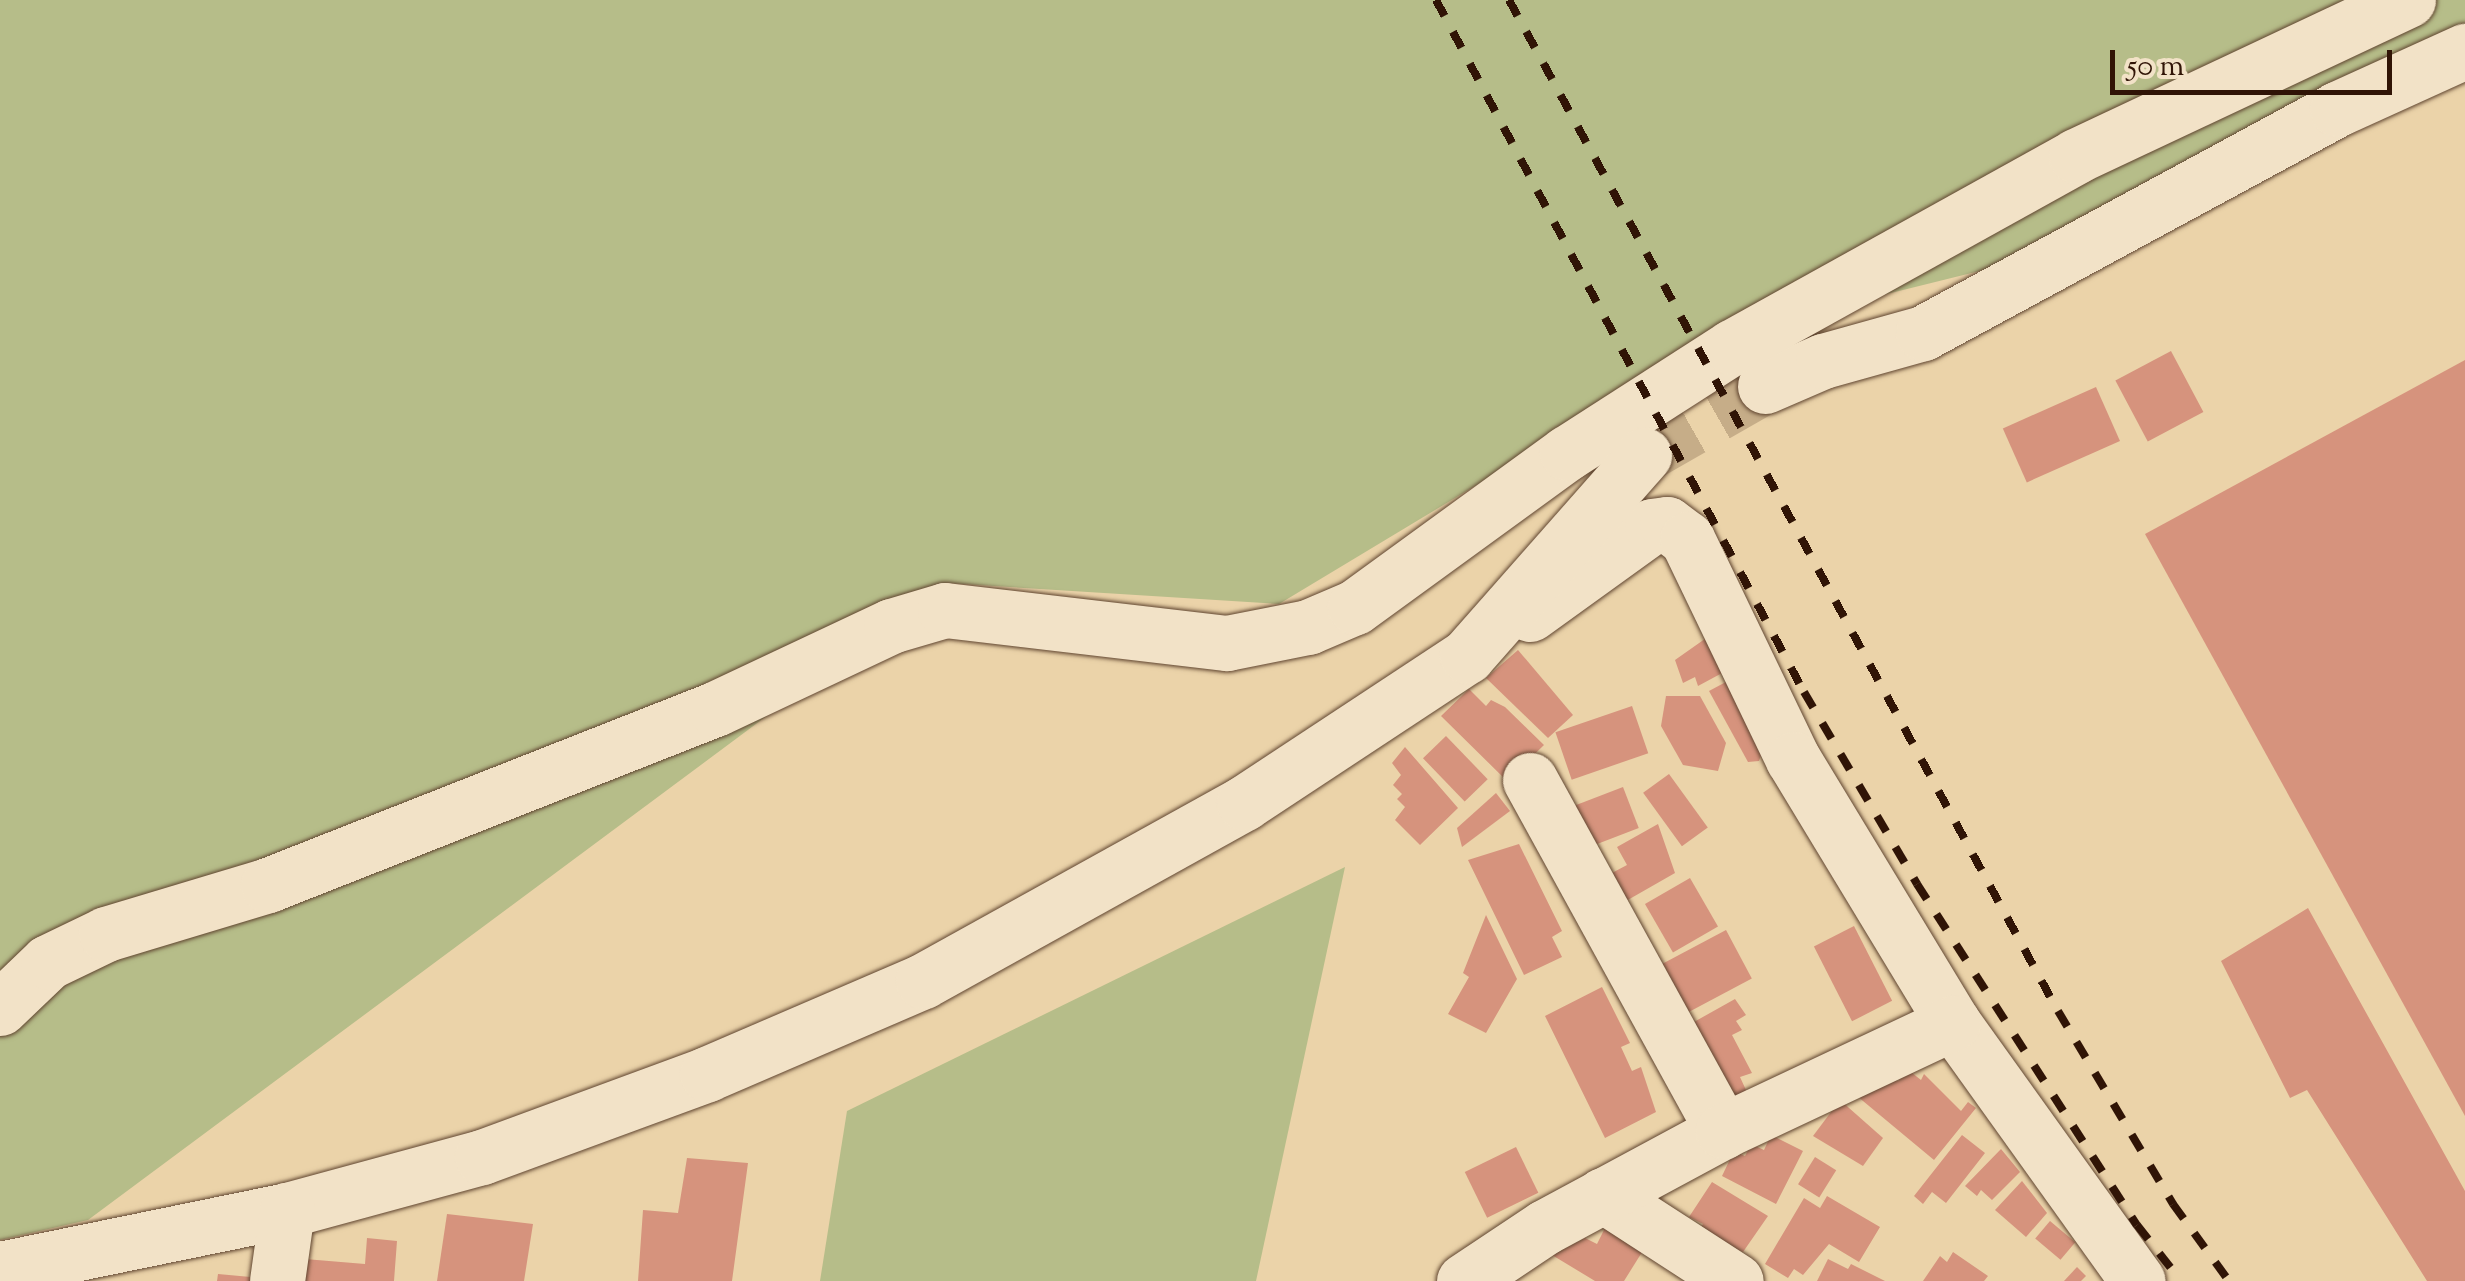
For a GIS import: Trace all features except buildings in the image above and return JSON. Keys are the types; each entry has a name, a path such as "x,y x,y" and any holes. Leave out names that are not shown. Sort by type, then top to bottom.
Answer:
{"street":[{"path":"0,1008 48,962 106,934 268,885 715,709 891,626 945,610 1227,643 1339,614 1732,347 2076,156 2408,0"},
{"path":"1764,386 1823,361 1922,333 2337,110 2465,52"},
{"path":"0,1268 287,1210 555,1132 923,981 1244,803 1467,656 1644,455"},
{"path":"1486,633 1505,633 1652,526 1667,524 1688,539 1793,758 1953,1023 2138,1281"},
{"path":"1530,780 1722,1130"},
{"path":"1464,1281 1603,1195 1722,1130 1953,1023"},
{"path":"1603,1195 1736,1281"},
{"path":"278,1281 287,1210"}],"green space":[{"path":"0,0 2465,0 2465,60 2093,243 1729,333 1279,604 946,583 88,1220 0,1240"},
{"path":"1345,867 1256,1281 820,1281 847,1111"}],"tunnel":[{"path":"1644,455 1765,386"}],"railway":[{"path":"1436,0 1804,692 1917,884 2137,1225 2181,1281"},
{"path":"1509,0 2058,1011 2173,1204 2229,1281"}]}
